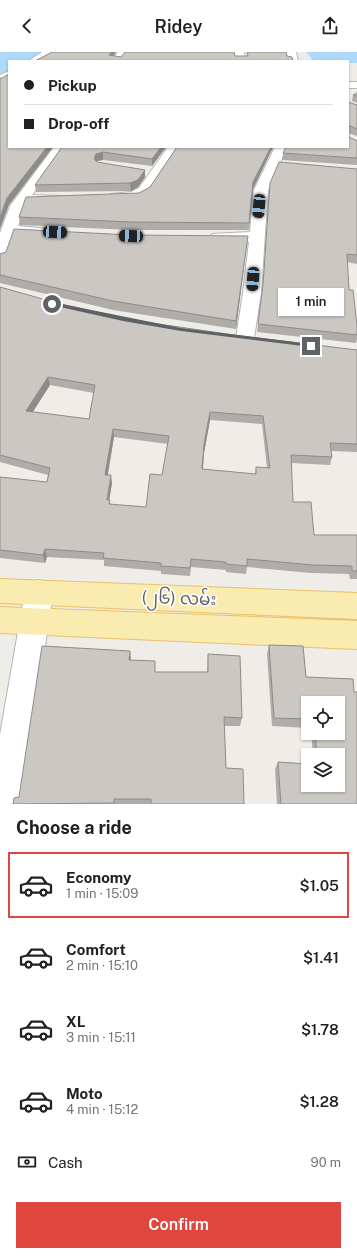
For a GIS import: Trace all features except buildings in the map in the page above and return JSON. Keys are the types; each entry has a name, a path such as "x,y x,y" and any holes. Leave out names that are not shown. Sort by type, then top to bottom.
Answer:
{"main road":[{"name":"(၂၆) လမ်း","path":"0,591 37,607 357,635"},
{"name":"(၂၆) လမ်း","path":"0,620 37,607 357,606"}],"street":[{"path":"35,60 49,52"},
{"path":"117,60 123,52"},
{"path":"0,256 10,230 15,203 59,148"},
{"path":"104,198 134,196 144,191 173,148"},
{"path":"245,338 252,293 261,190 279,164 281,148"},
{"path":"141,171 156,173"},
{"path":"15,203 67,199"},
{"path":"10,230 55,232"},
{"path":"202,236 257,237"},
{"path":"5,804 37,607"}],"water":[{"path":"0,52 42,52 29,60 8,60 8,71 0,75"},
{"path":"306,52 357,52 357,63 349,63 349,60 313,60"}],"route":[{"path":"52,304 123,319 181,329 311,346"}]}
